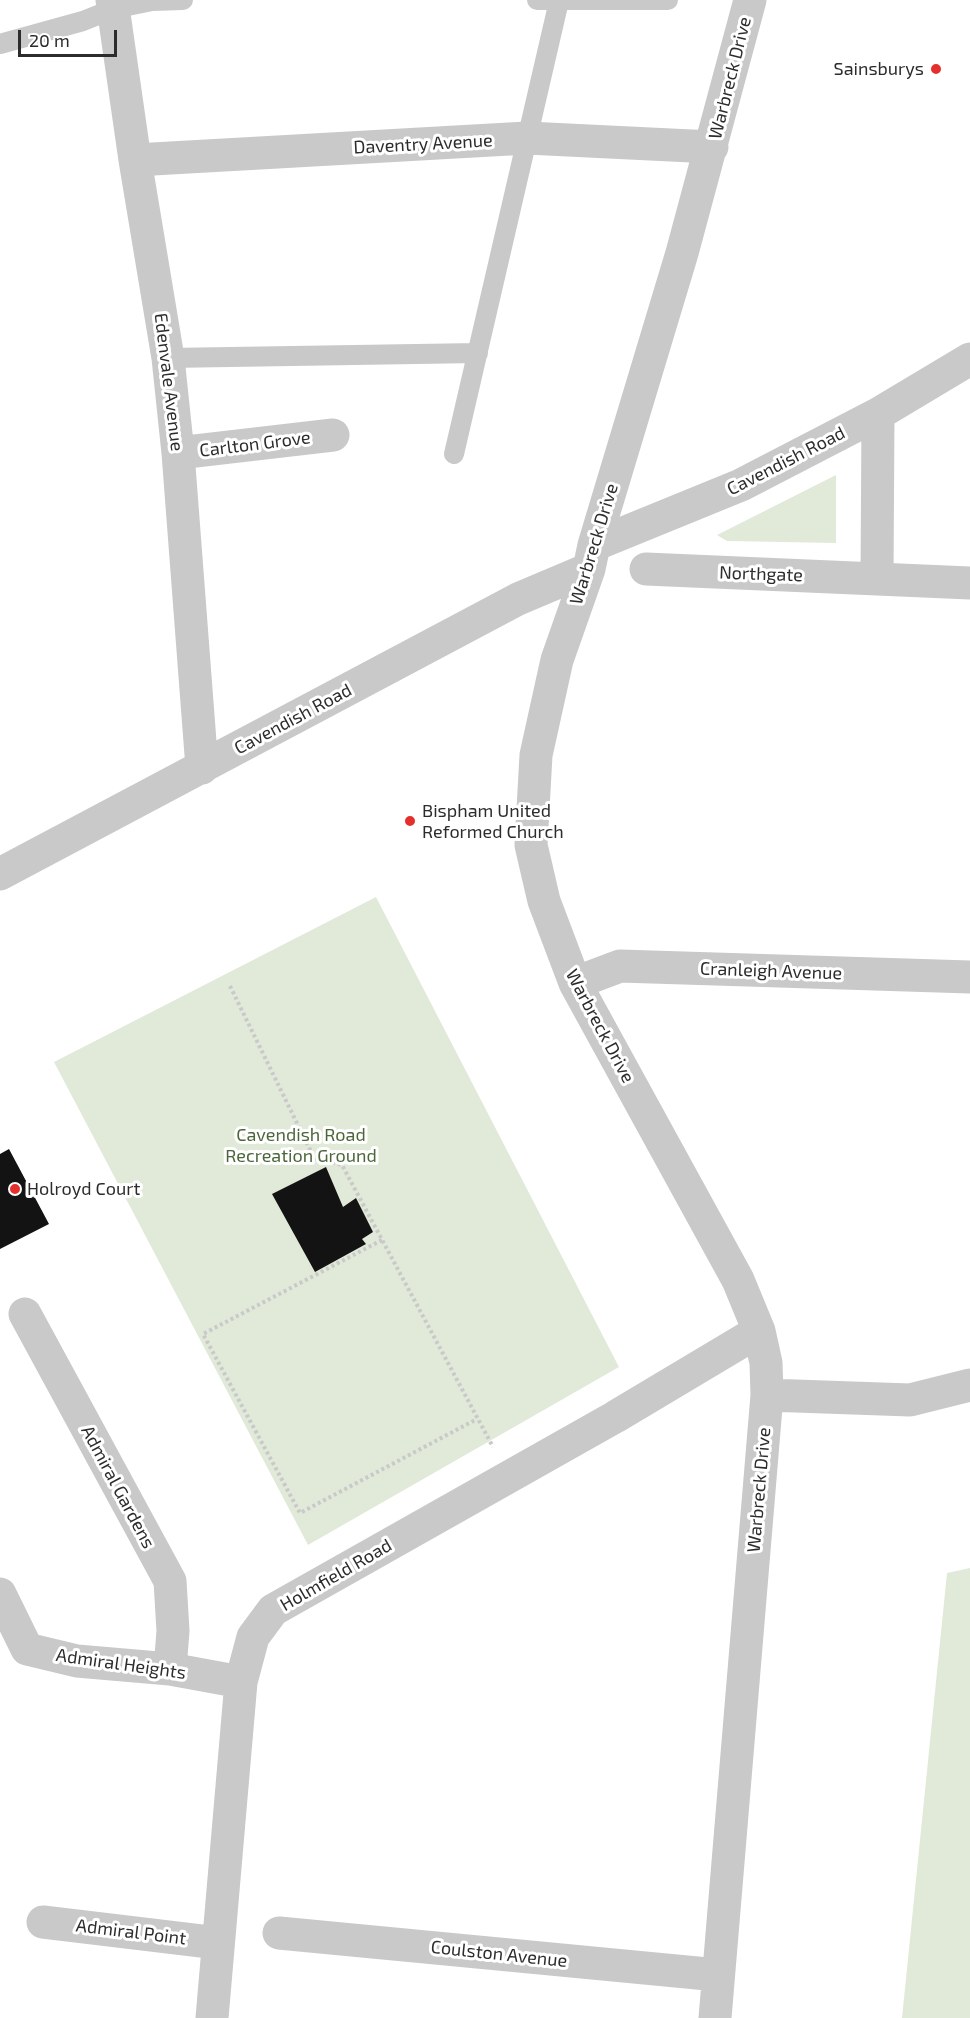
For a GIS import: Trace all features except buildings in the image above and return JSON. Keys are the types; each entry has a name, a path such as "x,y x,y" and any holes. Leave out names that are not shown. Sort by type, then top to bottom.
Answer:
{"street":[{"name":"Warbreck Drive","path":"715,2018 767,1395 766,1363 759,1331 738,1280 575,983 544,901 531,845 536,755 557,660 591,557 712,147 750,0"},
{"name":"Edenvale Avenue","path":"113,4 135,160 168,358 178,453 202,768"},
{"name":"Daventry Avenue","path":"135,160 527,138 712,147"},
{"name":"Cavendish Road","path":"0,874 518,599 591,557 741,485 878,414 970,360"},
{"path":"877,578 878,414"},
{"name":"Carlton Grove","path":"178,453 333,435"},
{"name":"Northgate","path":"646,569 970,583"},
{"name":"Cranleigh Avenue","path":"575,983 620,966 970,977"},
{"name":"Admiral Gardens","path":"26,1314 170,1581 172,1631 170,1669"},
{"name":"Holmfield Road","path":"212,2018 241,1682 253,1637 273,1610 509,1477 759,1331"},
{"path":"767,1395 910,1400 970,1385"},
{"name":"Admiral Heights","path":"0,1594 27,1649 77,1661 170,1669 241,1682"},
{"name":"Admiral Point","path":"43,1922 218,1943"},
{"name":"Coulston Avenue","path":"279,1933 718,1975"}],"lane":[{"path":"0,44 83,21 113,4 183,0"},
{"path":"537,0 668,0"},
{"path":"454,454 559,1"},
{"path":"168,358 478,353"}],"path":[{"path":"230,987 314,1158 342,1166 509,1477"},
{"path":"382,1239 203,1334 300,1513 477,1419"}],"green space":[{"path":"836,475 836,543 727,541 717,535"},
{"name":"Cavendish Road Recreation Ground","path":"376,897 619,1367 308,1545 54,1062"},
{"path":"970,1568 970,2018 902,2018 947,1573"}],"place":[{"name":"Sainsburys","path":"936,69"},
{"name":"Bispham United Reformed Church","path":"410,821"},
{"name":"Holroyd Court","path":"15,1189"}]}
